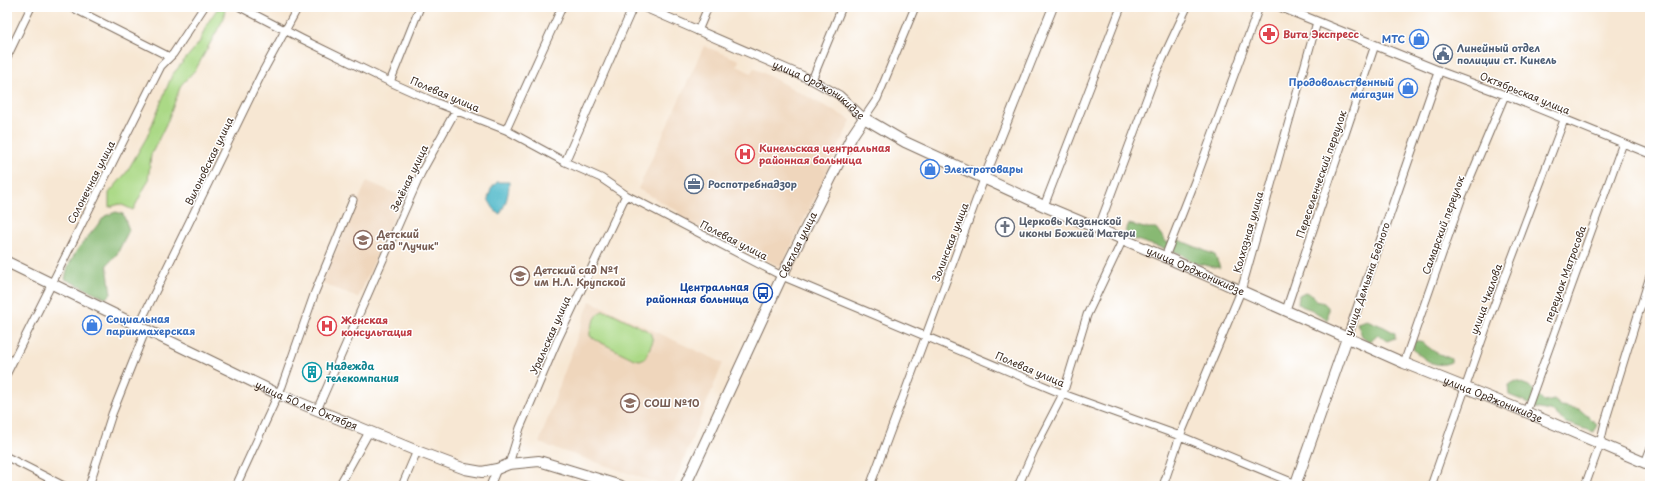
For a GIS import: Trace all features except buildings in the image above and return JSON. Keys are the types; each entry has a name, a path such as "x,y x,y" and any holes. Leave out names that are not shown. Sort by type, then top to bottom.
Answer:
{"main road":[{"name":"улица Орджоникидзе","path":"864,118 905,142 1044,206 1166,257 1404,363 1466,387 1648,464"},
{"name":"Светлая улица","path":"685,486 782,276 852,136 864,118"},
{"name":"улица 50 лет Октября","path":"7,262 278,394 369,432 465,469 482,472 497,469 509,464 539,461 621,486"},
{"name":"улица Демьяна Бедного","path":"1297,485 1347,338"}],"street":[{"path":"7,57 31,7"},
{"path":"71,7 170,57"},
{"name":"Солонечная улица","path":"7,373 161,66 170,57 204,7"},
{"name":"Полевая улица","path":"240,7 390,82 437,103 506,130 565,162 601,178 626,195 782,276 1063,394 1180,436 1297,485"},
{"name":"Вилоновская улица","path":"89,486 112,414 143,327 261,75 298,7"},
{"path":"390,82 420,7"},
{"path":"506,130 562,7"},
{"path":"565,162 633,7"},
{"name":"улица Орджоникидзе","path":"644,7 812,80 839,95 864,118"},
{"path":"698,31 708,7"},
{"path":"812,80 842,7"},
{"name":"Светлая улица","path":"864,118 876,99 915,7"},
{"name":"Золинская улица","path":"870,486 984,179 1053,7"},
{"path":"1044,206 1121,7"},
{"path":"1098,229 1157,71 1187,7"},
{"path":"1166,257 1259,7"},
{"name":"Октябрьская улица","path":"1281,7 1438,71 1505,95 1650,154"},
{"name":"Колхозная улица","path":"1163,486 1180,436 1241,291 1317,22"},
{"name":"Переселенческий переулок","path":"1286,310 1375,45"},
{"name":"улица Демьяна Бедного","path":"1347,338 1438,71"},
{"name":"Самарский переулок","path":"1404,363 1462,197 1505,95"},
{"name":"Зелёная улица","path":"317,410 421,173 456,110"},
{"name":"улица Чкалова","path":"1431,486 1564,120"},
{"name":"переулок Матросова","path":"1526,412 1623,143"},
{"name":"Уральская улица","path":"509,464 520,428 558,339 626,195"},
{"path":"236,486 278,394 315,292 353,200"},
{"path":"1018,486 1034,450 1063,394 1087,316 1123,239"},
{"path":"1585,486 1600,444 1605,422 1650,276"},
{"path":"339,486 369,432"},
{"path":"1648,464 1650,450"},
{"path":"402,486 417,451"},
{"path":"7,457 64,486"},
{"path":"490,486 497,469"}],"shaded area":[{"name":"Кинельская центральная районная больница","path":"704,46 739,60 737,66 751,73 755,66 754,68 851,120 781,267 677,217 679,212 638,189"},
{"name":"Детский сад \"Лучик\"","path":"367,181 403,197 358,298 322,283"},
{"name":"СОШ №10","path":"590,301 723,363 673,486 666,486 539,443"}],"green space":[{"path":"225,8 224,18 196,69 181,85 168,120 151,155 148,181 133,210 120,204 109,207 109,193 126,173 147,137 172,75 199,43 207,24 217,9"},
{"path":"116,212 123,214 129,230 117,254 107,265 111,294 106,298 65,279 68,266 77,250 105,216"},
{"path":"1129,224 1144,228 1156,228 1167,243 1179,240 1215,255 1220,268 1194,263 1179,253 1133,239 1125,231"},
{"path":"1305,292 1312,295 1316,301 1324,303 1328,307 1328,320 1298,303 1299,295"},
{"path":"602,311 610,312 650,332 653,341 645,358 640,360 634,359 590,336 593,322 597,315"},
{"path":"1367,320 1395,333 1395,338 1387,341 1378,335 1370,342 1362,336 1357,323"},
{"path":"1414,341 1420,341 1435,352 1451,359 1451,362 1445,364 1435,364 1426,360 1413,349"},
{"path":"1516,381 1529,386 1545,402 1554,400 1561,406 1579,409 1597,424 1594,432 1566,423 1554,412 1535,408 1524,401 1509,395 1508,385"}],"water":[{"path":"497,182 509,182 507,199 500,214 495,211 488,199 491,189"}],"place":[{"name":"Вита Экспресс","path":"1269,34"},
{"name":"МТС","path":"1419,39"},
{"name":"Линейный отдел полиции ст. Кинель","path":"1443,54"},
{"name":"Продовольственный магазин","path":"1408,88"},
{"name":"Кинельская центральная районная больница","path":"745,154"},
{"name":"Электротовары","path":"930,169"},
{"name":"Роспотребнадзор","path":"694,184"},
{"name":"Церковь Казанской иконы Божией Матери","path":"1005,227"},
{"name":"Детский сад \"Лучик\"","path":"363,240"},
{"name":"Детский сад №1 им Н.Л. Крупской","path":"520,276"},
{"name":"Центральная районная больница","path":"763,293"},
{"name":"Социальная парикмахерская","path":"92,325"},
{"name":"Женская консультация","path":"327,326"},
{"name":"Надежда телекомпания","path":"312,372"},
{"name":"СОШ №10","path":"630,403"}]}
